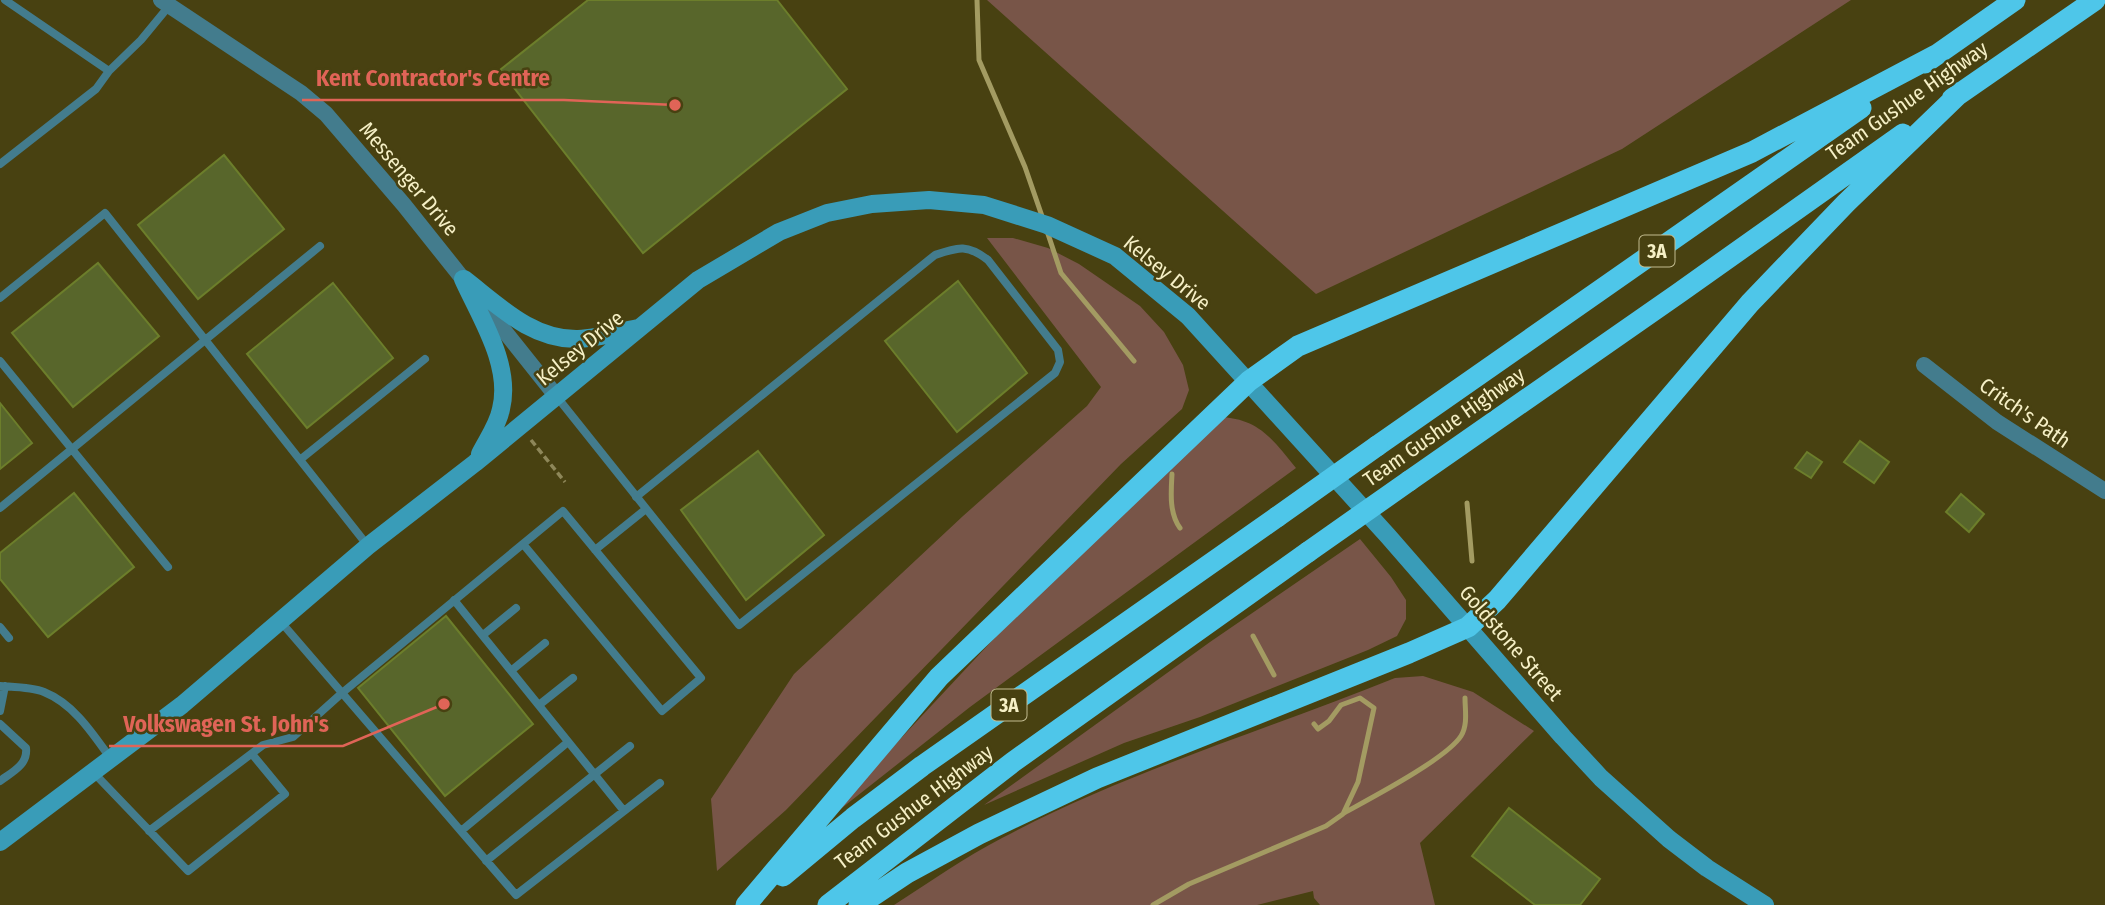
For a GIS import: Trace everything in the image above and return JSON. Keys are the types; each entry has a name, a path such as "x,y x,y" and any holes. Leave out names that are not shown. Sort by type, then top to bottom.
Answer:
{"highway":[{"name":"Team Gushue Highway","path":"751,905 842,827 922,766 2015,0"},
{"name":"Team Gushue Highway","path":"828,905 1013,762 2095,0"},
{"path":"746,905 939,677 1249,381 1297,346 1752,152 1936,55"},
{"path":"859,905 908,873 979,834 1097,778 1468,627 1497,600 1749,303 1846,203 1961,92"}],"main road":[{"name":"Kelsey Drive","path":"0,842 182,705 368,546 475,464 698,280 779,232 827,213 872,204 918,201 984,205 1047,225 1115,256 1188,316 1249,381"},
{"path":"463,279 528,328 544,334 561,338 585,338 641,327"},
{"path":"463,279 495,350 503,391 501,413 475,464"},
{"name":"Goldstone Street","path":"1249,381 1563,737 1635,810 1707,868 1765,905"}],"street":[{"name":"Messenger Drive","path":"165,3 301,93 326,114 557,397"},
{"name":"Critch's Path","path":"1924,365 1997,422 2105,491"}],"lane":[{"path":"5,0 108,71"},
{"path":"0,164 96,89 108,71 141,40 165,3"},
{"path":"0,298 105,213 368,546"},
{"path":"0,508 320,246"},
{"path":"557,397 636,497 739,625 1055,373 1060,362 1058,350 988,260 975,250 958,247 935,254 636,497"},
{"path":"301,459 425,359"},
{"path":"0,361 168,567"},
{"path":"595,550 646,509"},
{"path":"149,831 263,745 293,737 342,693 563,511 701,678 662,711 523,544"},
{"path":"454,600 624,811"},
{"path":"482,635 516,608"},
{"path":"281,622 516,895 660,783"},
{"path":"0,627 9,638"},
{"path":"512,670 545,643"},
{"path":"540,705 573,678"},
{"path":"0,711 2,686 44,691 67,706 87,726 111,759"},
{"path":"0,724 26,748 27,757 0,781"},
{"path":"461,831 568,742"},
{"path":"486,860 631,746"},
{"path":"93,772 188,871 285,794 252,754"}],"path":[{"path":"520,425 565,482"}],"shaded area":[{"path":"987,0 1851,0 1622,149 1316,294"},
{"path":"987,238 1013,238 1048,248 1079,264 1140,306 1164,332 1183,365 1189,390 1182,409 1121,464 786,810 717,871 711,799 794,674 963,516 1087,406 1101,387"},
{"path":"1218,417 1244,421 1254,426 1272,439 1296,468 970,707 819,826 1003,629"},
{"path":"1360,539 1406,600 1406,619 1397,636 1200,717 1124,743 984,805 1210,642"},
{"path":"1423,676 1473,692 1534,731 1420,843 1435,905 1320,905 1314,898 1313,891 1257,905 894,905 988,845 1098,792 1395,678"}],"building":[{"path":"588,0 777,0 847,89 643,253 500,70"},
{"path":"224,155 284,229 198,299 138,225"},
{"path":"98,263 159,336 73,407 12,333"},
{"path":"958,281 1027,373 957,432 885,341"},
{"path":"333,283 393,358 307,428 247,354"},
{"path":"0,403 32,443 0,469"},
{"path":"1860,441 1889,462 1874,483 1844,462"},
{"path":"758,451 824,535 746,600 681,510"},
{"path":"1807,452 1822,462 1811,478 1795,468"},
{"path":"74,493 134,567 48,637 0,579 0,553"},
{"path":"1961,494 1984,514 1969,532 1946,512"},
{"path":"446,616 533,724 445,796 358,688"},
{"path":"1509,808 1600,879 1580,905 1535,905 1472,856"}],"waterway":[{"path":"977,0 979,60 1025,167 1043,219"},
{"path":"1047,231 1061,273 1134,361"},
{"path":"1172,474 1172,509 1180,528"},
{"path":"1467,503 1472,561"},
{"path":"1253,636 1274,675"},
{"path":"1153,905 1189,884 1326,826 1343,814 1358,782 1374,708 1360,698 1341,705 1329,721 1318,729 1314,724"},
{"path":"1344,813 1407,777 1453,745 1465,727 1465,698"}],"place":[{"name":"Kent Contractor's Centre","path":"675,105"},
{"name":"Volkswagen St. John's","path":"444,704"}]}
